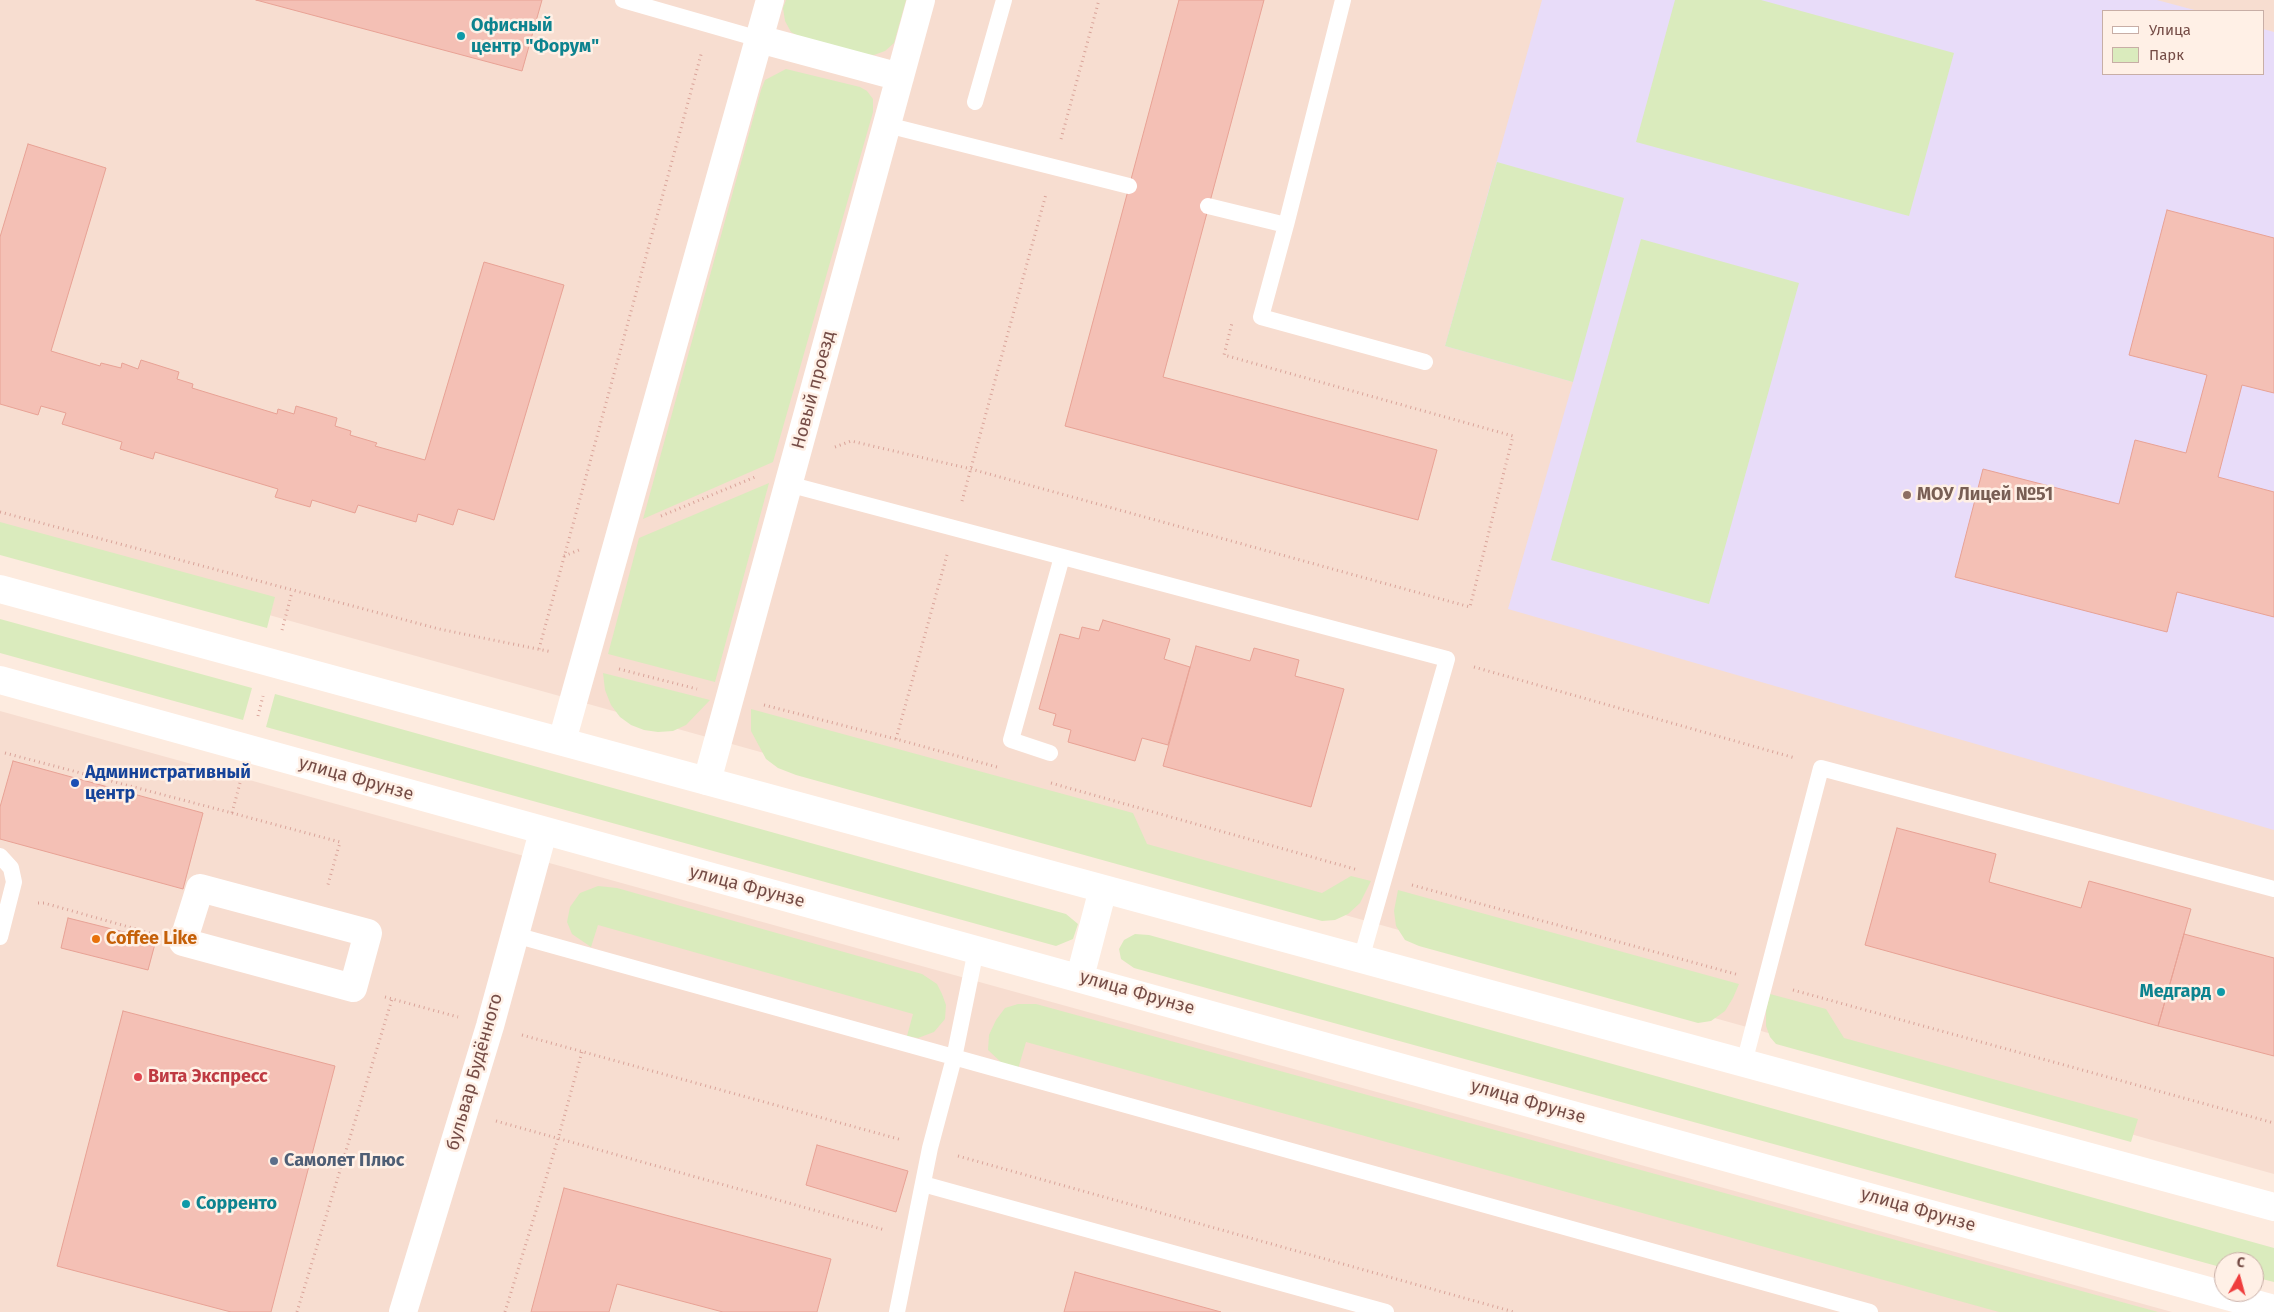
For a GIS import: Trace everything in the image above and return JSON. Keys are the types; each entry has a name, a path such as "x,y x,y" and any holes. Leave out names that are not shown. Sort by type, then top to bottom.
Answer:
{"main road":[{"path":"562,742 770,0"},
{"name":"Новый проезд","path":"707,781 921,0"},
{"path":"759,39 900,77"},
{"path":"0,589 2274,1206"},
{"name":"улица Фрунзе","path":"0,680 543,832 1080,977 2274,1309"},
{"name":"бульвар Будённого","path":"403,1312 490,1026 543,832"},
{"path":"200,888 318,920 368,933 354,988 184,942 200,888"},
{"path":"1080,977 1103,889"}],"lane":[{"path":"623,0 759,39"},
{"path":"975,102 1004,0"},
{"path":"1343,0 1261,317 1425,362"},
{"path":"887,125 1129,186"},
{"path":"1208,206 1286,225"},
{"path":"788,484 1447,659 1386,878 1361,959"},
{"path":"1050,753 1011,740 1062,557"},
{"path":"1744,1063 1821,768 2274,889"},
{"path":"0,856 11,868 14,882 0,938"},
{"path":"515,935 1870,1312"},
{"path":"897,1312 930,1148 954,1058 976,950"},
{"path":"923,1184 1386,1312"}],"path":[{"path":"896,739 1099,0"},
{"path":"539,649 709,25"},
{"path":"827,450 851,441 971,470 1470,607 1513,436 1224,355 1233,319"},
{"path":"564,556 758,476"},
{"path":"0,512 439,629 585,660 896,739 1002,769"},
{"path":"1447,659 1793,756"},
{"path":"1050,782 1386,878 2274,1123"},
{"path":"232,813 340,842 318,920"},
{"path":"297,1312 392,999"},
{"path":"490,1026 1514,1312"},
{"path":"505,1312 558,1139 582,1052"},
{"path":"464,1112 889,1232"}],"shaded area":[{"path":"0,0 2274,0 2274,1174 0,540"},
{"name":"МОУ Лицей №51","path":"1542,0 2157,0 2194,10 2102,10 2102,75 2264,75 2264,29 2274,32 2274,830 1508,609 1573,382 1445,346"},
{"path":"0,711 2172,1312 0,1312"}],"green space":[{"path":"786,0 906,0 894,43 885,51 874,55 861,54 800,37 791,32 785,21 783,8"},
{"path":"1675,0 1761,0 1954,53 1909,216 1636,142"},
{"path":"786,69 860,87 867,91 873,99 873,112 773,462 643,519 761,90 765,80"},
{"path":"1497,162 1624,198 1573,382 1445,346"},
{"path":"1641,239 1799,283 1709,604 1551,560"},
{"path":"769,483 715,682 608,654 639,538"},
{"path":"0,522 275,597 267,628 0,555"},
{"path":"0,619 252,688 243,720 0,653"},
{"path":"603,673 710,700 686,725 673,731 658,732 644,730 631,725 620,717 611,705 605,690"},
{"path":"275,694 1066,914 1078,924 1073,939 1056,946 266,727"},
{"path":"751,709 1133,813 1147,844 1322,893 1351,876 1371,881 1360,903 1348,914 1335,920 1322,921 796,775 778,768 766,759 751,731"},
{"path":"598,886 617,888 922,974 937,984 946,1005 945,1019 934,1032 918,1038 907,1036 913,1014 598,925 591,947 572,934 567,922 570,907 580,893"},
{"path":"1398,890 1739,984 1725,1011 1711,1021 1698,1023 1419,946 1405,940 1396,926 1394,911"},
{"path":"1135,934 1149,935 2274,1248 2274,1282 2264,1280 2264,1252 2214,1252 2214,1265 1134,968 1121,959 1119,949 1124,940"},
{"path":"1770,994 1826,1009 1844,1038 2138,1119 2131,1142 1776,1044 1770,1037 1766,1026 1766,1011"},
{"path":"1018,1004 1036,1004 2158,1312 1999,1312 1026,1042 1018,1069 1003,1064 988,1050 989,1035 996,1020 1005,1008"}],"building":[{"name":"Офисный центр \"Форум\"","path":"256,0 542,0 522,71"},
{"path":"1179,0 1264,0 1163,377 1437,450 1418,520 1065,426"},
{"path":"28,144 106,168 51,351 100,366 101,363 121,368 122,363 138,369 141,360 179,372 177,379 193,384 192,388 277,414 278,409 294,414 296,406 337,418 335,426 351,431 350,435 377,443 375,446 425,460 484,262 564,285 494,520 458,509 453,525 418,514 416,522 358,505 355,513 312,500 310,507 275,497 278,489 155,452 153,459 120,449 122,442 62,424 66,413 41,406 38,415 0,404 0,237"},
{"path":"2167,210 2274,238 2274,393 2242,385 2218,477 2274,492 2274,617 2177,592 2167,632 1955,577 1983,469 2119,504 2135,440 2186,453 2207,375 2129,355"},
{"path":"1103,620 1170,639 1164,659 1190,667 1168,745 1142,738 1135,761 1068,742 1071,730 1053,725 1056,714 1039,709 1060,634 1079,639 1082,627 1099,631"},
{"path":"1196,646 1250,661 1254,648 1299,660 1295,676 1344,689 1311,807 1163,766"},
{"path":"13,761 203,813 183,889 0,839 0,807"},
{"path":"1897,828 1996,854 1989,882 2081,908 2089,881 2191,909 2158,1026 1865,945"},
{"path":"68,918 156,940 148,970 61,948"},
{"name":"Медгард","path":"2184,934 2274,958 2274,1056 2158,1026"},
{"name":"Сорренто","path":"123,1011 335,1066 271,1312 231,1312 57,1266"},
{"path":"817,1145 908,1171 896,1212 806,1185"},
{"path":"564,1188 831,1259 817,1312 723,1312 617,1284 609,1312 531,1312"},
{"path":"1075,1272 1221,1312 1064,1312"}],"place":[{"name":"Офисный центр \"Форум\"","path":"461,36"},
{"name":"МОУ Лицей №51","path":"1907,495"},
{"name":"Административный центр","path":"75,783"},
{"name":"Coffee Like","path":"96,939"},
{"name":"Медгард","path":"2221,992"},
{"name":"Вита Экспресс","path":"138,1077"},
{"name":"Самолет Плюс","path":"274,1161"},
{"name":"Сорренто","path":"186,1204"}]}
